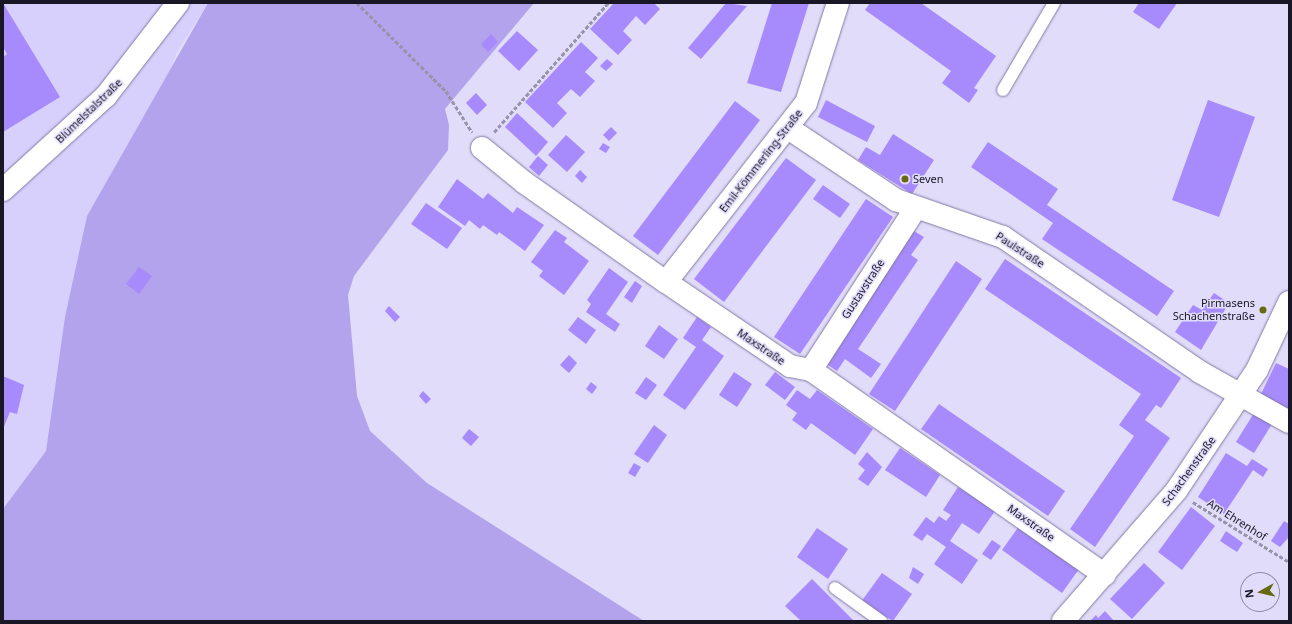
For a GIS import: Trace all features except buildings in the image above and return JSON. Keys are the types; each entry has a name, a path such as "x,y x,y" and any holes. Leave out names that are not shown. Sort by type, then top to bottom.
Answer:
{"street":[{"name":"Blümelstalstraße","path":"3,190 106,96 178,3"},
{"name":"Emil-Kömmerling-Straße","path":"666,282 788,128 806,103 818,72 838,3"},
{"name":"Paulstraße","path":"788,128 915,209 1003,237 1240,397 1289,422"},
{"name":"Maxstraße","path":"482,148 525,183 666,282 790,366 812,370 1105,575"},
{"name":"Gustavstraße","path":"812,370 915,209"},
{"name":"Schachenstraße","path":"1063,621 1105,575 1176,491 1240,397 1289,302"}],"lane":[{"path":"1003,90 1054,3"},
{"path":"834,588 880,621"}],"path":[{"path":"357,3 446,91 482,148 514,107 608,3"},
{"name":"Am Ehrenhof","path":"1176,491 1289,562"}],"shaded area":[{"path":"3,3 208,3 178,50 59,358 46,451 3,509"},
{"path":"208,3 534,3 445,109 449,125 448,150 354,276 348,295 357,396 370,431 427,483 644,621 3,621 3,509 46,451 65,317 87,216"}],"place":[{"name":"Seven","path":"905,179"},
{"name":"Pirmasens Schachenstraße","path":"1263,310"}]}
